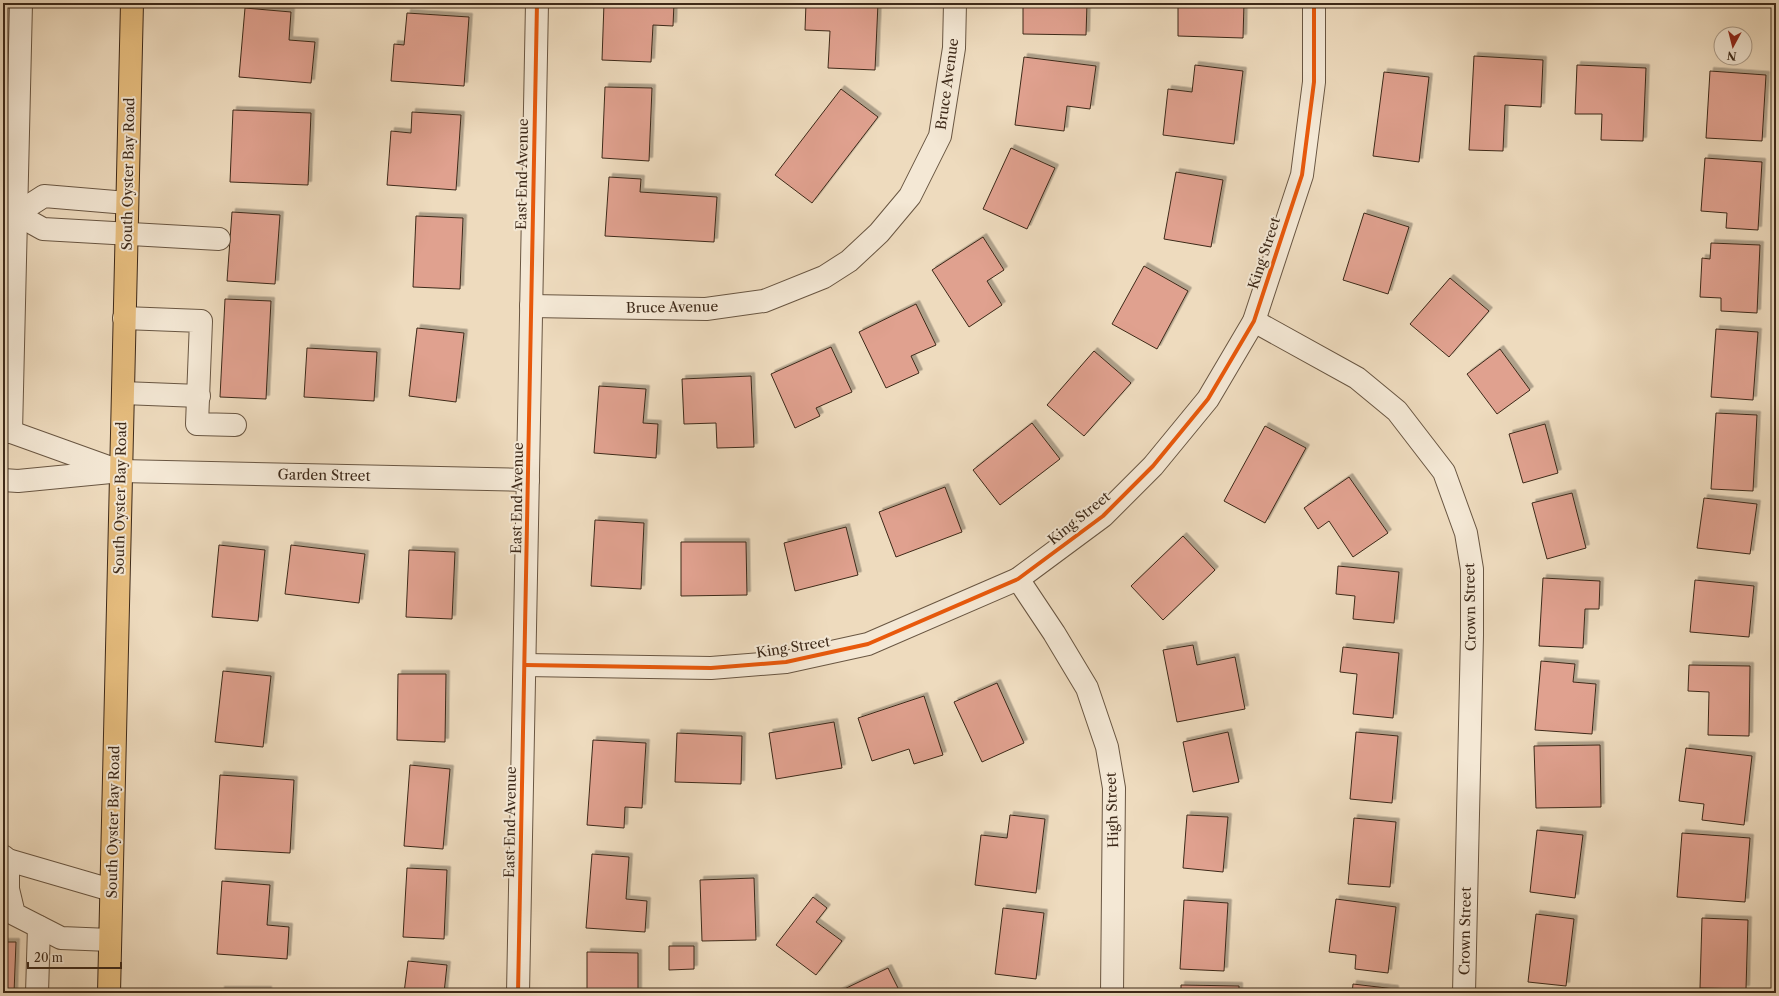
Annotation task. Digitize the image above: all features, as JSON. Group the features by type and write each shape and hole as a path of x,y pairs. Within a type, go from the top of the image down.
{"main road":[{"name":"South Oyster Bay Road","path":"109,993 132,3"}],"street":[{"path":"21,3 16,214 7,432 121,471"},
{"name":"East End Avenue","path":"518,993 537,3"},
{"name":"Bruce Avenue","path":"531,306 706,309 764,301 824,277 848,261 879,233 910,196 940,136 954,48 955,3"},
{"name":"King Street","path":"525,665 711,668 786,662 868,644 1018,579 1103,516 1153,466 1208,400 1254,321 1302,176 1314,82 1314,3"},
{"path":"16,214 44,196 127,203"},
{"path":"16,214 43,229 218,239"},
{"path":"124,318 201,321 197,424 235,425"},
{"name":"Crown Street","path":"1254,321 1357,378 1397,411 1444,472 1466,533 1472,570 1472,635 1464,993"},
{"path":"122,393 198,396"},
{"path":"3,480 121,471"},
{"name":"Garden Street","path":"121,471 528,480"},
{"name":"High Street","path":"1018,579 1054,633 1087,688 1108,747 1114,788 1112,993"},
{"path":"110,940 61,938 14,914 8,889 5,860 111,890"},
{"path":"37,993 39,927"}],"building":[{"path":"604,3 674,3 673,26 653,25 651,62 602,60"},
{"path":"806,3 878,3 875,70 828,68 830,31 805,30"},
{"path":"1023,3 1087,3 1086,35 1023,34"},
{"path":"1244,3 1243,38 1178,36 1178,4"},
{"path":"245,8 291,12 289,40 315,42 311,83 239,77"},
{"path":"407,13 469,17 464,86 391,81 394,44 404,45"},
{"path":"1474,56 1543,60 1541,107 1505,105 1503,151 1469,150"},
{"path":"1024,57 1096,66 1090,109 1067,106 1064,131 1015,125"},
{"path":"1195,65 1243,71 1234,144 1163,135 1168,89 1192,92"},
{"path":"1577,65 1646,68 1643,141 1601,140 1602,114 1575,114"},
{"path":"1710,71 1766,75 1762,141 1706,138"},
{"path":"1384,72 1429,77 1419,162 1373,156"},
{"path":"605,87 652,88 649,161 602,158"},
{"path":"841,89 878,117 812,203 775,175"},
{"path":"233,110 311,113 308,185 230,182"},
{"path":"412,112 461,115 456,190 387,185 391,131 411,133"},
{"path":"1011,148 1055,168 1027,229 983,209"},
{"path":"1705,158 1762,162 1758,230 1726,228 1727,213 1701,211"},
{"path":"1176,172 1223,180 1211,247 1164,239"},
{"path":"609,177 641,179 640,192 717,197 714,242 605,236"},
{"path":"232,212 280,215 275,284 227,281"},
{"path":"1364,213 1409,227 1388,294 1343,280"},
{"path":"416,216 463,218 460,289 413,287"},
{"path":"983,237 1004,270 987,281 1002,305 969,327 932,270"},
{"path":"1711,243 1760,245 1757,313 1721,311 1721,298 1700,297 1702,258 1710,259"},
{"path":"1144,266 1188,291 1157,349 1112,324"},
{"path":"1450,278 1489,311 1449,357 1410,324"},
{"path":"225,299 271,301 266,399 220,397"},
{"path":"916,304 936,345 911,356 919,373 886,388 859,332"},
{"path":"417,328 464,333 456,402 409,396"},
{"path":"1716,329 1758,332 1753,400 1711,397"},
{"path":"831,347 852,392 816,408 820,416 795,428 771,374"},
{"path":"307,348 377,352 374,401 304,397"},
{"path":"1500,349 1530,390 1497,414 1467,374"},
{"path":"1094,351 1131,383 1084,436 1047,405"},
{"path":"751,376 754,447 717,448 716,423 684,424 682,379"},
{"path":"599,386 646,389 643,423 658,424 656,458 594,453"},
{"path":"1716,413 1757,415 1753,491 1711,489"},
{"path":"1032,423 1060,459 1000,505 973,470"},
{"path":"1545,424 1558,473 1523,483 1509,434"},
{"path":"1265,426 1306,448 1265,523 1224,501"},
{"path":"1349,477 1388,533 1353,557 1329,521 1318,529 1304,508"},
{"path":"945,487 962,532 896,557 879,512"},
{"path":"1572,493 1586,548 1547,559 1532,503"},
{"path":"1704,498 1757,504 1750,554 1697,548"},
{"path":"595,520 644,523 641,589 591,586"},
{"path":"846,527 858,575 795,591 784,543"},
{"path":"1183,536 1215,570 1163,620 1131,586"},
{"path":"681,542 746,542 747,595 681,596"},
{"path":"219,545 265,550 258,621 212,617"},
{"path":"291,545 365,554 359,603 285,594"},
{"path":"409,550 455,552 452,619 406,617"},
{"path":"1338,566 1399,572 1394,623 1353,619 1355,596 1336,594"},
{"path":"1543,578 1600,581 1599,609 1585,609 1583,648 1539,646"},
{"path":"1695,580 1754,586 1749,637 1690,632"},
{"path":"1193,645 1197,665 1235,657 1245,709 1177,722 1163,650"},
{"path":"1343,647 1399,653 1393,718 1353,714 1357,674 1340,672"},
{"path":"1541,661 1575,664 1573,682 1596,684 1592,734 1535,730"},
{"path":"1689,665 1750,666 1749,736 1708,735 1709,692 1688,691"},
{"path":"223,671 271,676 263,747 215,742"},
{"path":"398,674 446,674 445,742 397,740"},
{"path":"997,683 1024,743 982,762 954,702"},
{"path":"924,696 943,755 914,764 909,749 872,761 858,718"},
{"path":"834,722 842,768 776,779 769,733"},
{"path":"1228,732 1239,782 1193,792 1183,742"},
{"path":"1356,732 1398,736 1392,803 1350,799"},
{"path":"677,733 742,736 741,784 675,782"},
{"path":"593,740 646,743 642,808 625,807 624,828 587,825"},
{"path":"1600,745 1601,807 1536,808 1534,746"},
{"path":"1686,748 1752,756 1744,825 1702,820 1704,804 1679,801"},
{"path":"410,765 450,769 443,849 404,846"},
{"path":"220,775 294,780 290,853 215,849"},
{"path":"1010,815 1045,819 1036,893 975,885 981,835 1007,838"},
{"path":"1187,815 1228,817 1223,872 1183,868"},
{"path":"1354,818 1396,822 1390,887 1348,884"},
{"path":"1537,830 1583,835 1575,898 1530,892"},
{"path":"1682,833 1750,838 1745,902 1677,897"},
{"path":"592,854 629,857 626,899 647,901 645,932 586,928"},
{"path":"407,868 447,870 444,939 403,937"},
{"path":"754,878 756,940 702,941 700,880"},
{"path":"222,881 270,885 267,925 289,927 287,959 217,954"},
{"path":"813,897 827,908 816,922 842,941 816,975 776,945"},
{"path":"1336,899 1396,907 1388,973 1355,969 1356,955 1329,952"},
{"path":"1184,900 1228,903 1224,971 1180,969"},
{"path":"1003,908 1044,913 1036,979 995,974"},
{"path":"1536,914 1574,919 1566,986 1528,982"},
{"path":"1702,918 1748,920 1746,989 1700,988"},
{"path":"3,942 16,942 14,993 3,993"},
{"path":"669,946 694,946 694,969 669,970"},
{"path":"587,952 638,953 638,993 587,993"},
{"path":"408,961 447,965 444,993 404,993"},
{"path":"888,968 899,990 893,993 836,993"},
{"path":"1353,984 1395,989 1395,993 1352,993"},
{"path":"1181,985 1239,986 1239,993 1181,993"},
{"path":"221,990 268,990 268,993 221,993"}],"cycle path":[{"path":"518,993 537,3"},
{"path":"525,665 711,668 786,662 868,644 1018,579 1103,516 1153,466 1208,399 1254,321 1302,175 1314,82 1314,3"}]}
